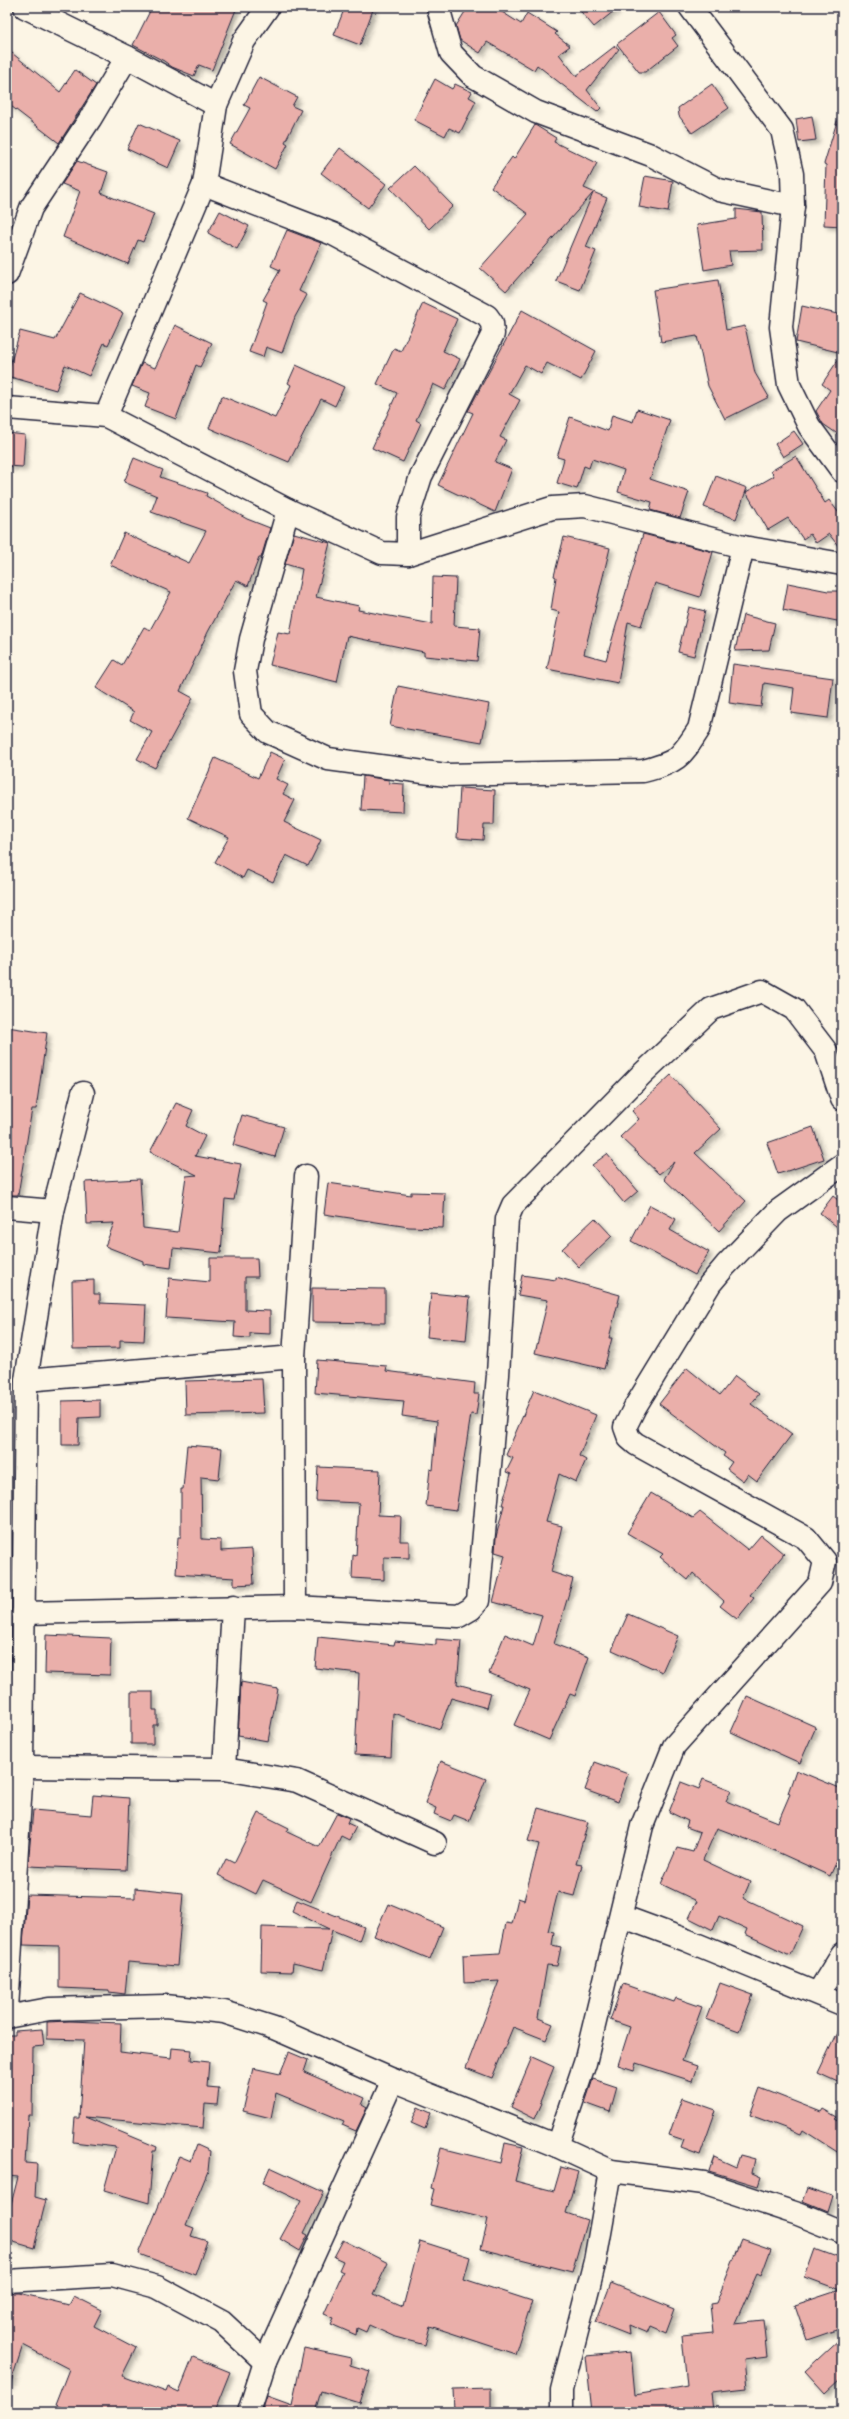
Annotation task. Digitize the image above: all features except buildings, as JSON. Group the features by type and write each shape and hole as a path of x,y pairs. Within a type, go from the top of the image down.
{"street":[{"path":"25,7 127,57 216,105"},
{"path":"106,416 204,184 216,105 244,41 268,7"},
{"path":"438,7 451,53 474,76 536,112 651,155 719,190 792,206"},
{"path":"690,7 782,130 792,174 792,206 781,327 789,385 809,426 842,471"},
{"path":"7,274 31,208 90,119 127,57"},
{"path":"204,184 333,234 486,316 492,323 493,334 421,476 408,517 408,554"},
{"path":"7,408 106,416 288,510 382,553 408,554 552,508 585,506 743,547 842,564"},
{"path":"288,510 251,639 244,671 251,714 268,732 328,759 446,775 643,771 668,764 683,754 699,729 743,547"},
{"path":"24,1613 233,1607 295,1607 459,1616 471,1609 478,1601 498,1375 507,1219 512,1205 641,1075 711,1009 762,991 794,1009 826,1051 842,1099"},
{"path":"7,2009 22,1767 26,1380 53,1211 83,1093"},
{"path":"557,2146 585,2063 642,1826 674,1746 820,1583 825,1561 806,1538 636,1444 629,1438 625,1427 635,1406 710,1284 778,1210 842,1165"},
{"path":"295,1607 294,1357 306,1176"},
{"path":"7,1207 53,1211"},
{"path":"26,1380 294,1357"},
{"path":"224,1769 233,1607"},
{"path":"22,1767 224,1769 298,1781 435,1843"},
{"path":"621,1916 818,1993 842,2004"},
{"path":"818,1993 842,1954"},
{"path":"7,2017 49,2010 165,2006 224,2012 274,2028 393,2080 557,2146 610,2171 704,2183 798,2214 842,2232"},
{"path":"249,2412 266,2362 393,2080"},
{"path":"562,2412 562,2390 595,2261 610,2171"},
{"path":"7,2281 112,2275 157,2287 222,2322 266,2362"}]}
